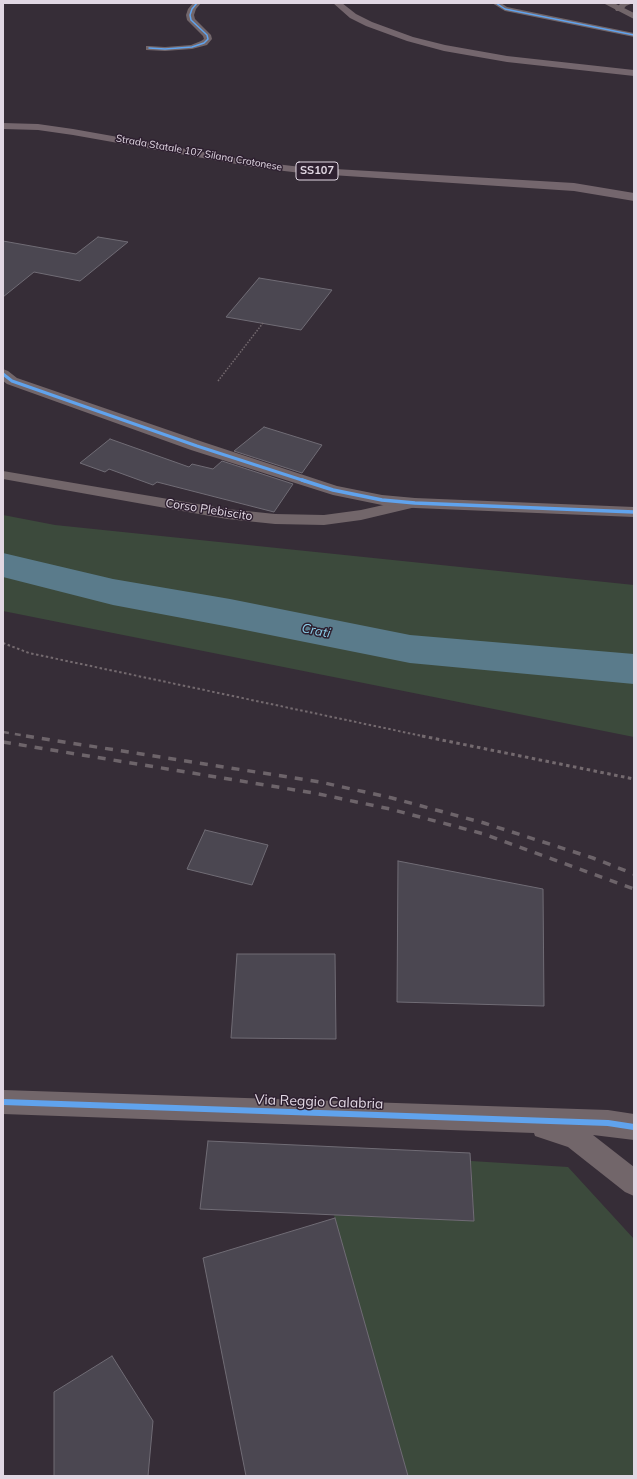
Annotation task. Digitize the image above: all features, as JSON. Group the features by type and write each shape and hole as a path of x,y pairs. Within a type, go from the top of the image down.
{"main road":[{"path":"336,3 353,16 410,40 480,55 634,73"},
{"path":"354,5 355,10 369,24"},
{"name":"Strada Statale 107 Silana Crotonese","path":"3,126 38,127 73,132 301,170 574,187 634,197"}],"street":[{"path":"149,48 165,49 192,47 204,43 208,39 207,35 191,20 190,15 192,8 197,3"},
{"path":"496,3 504,9 634,35"},
{"path":"607,3 622,5 634,16"},
{"path":"580,25 634,27"},
{"path":"8,378 197,446 333,490 382,500 415,503 634,512"},
{"name":"Corso Plebiscito","path":"3,475 227,514 275,519 324,520 362,516 415,503"},
{"name":"Via Reggio Calabria","path":"3,1102 608,1123 634,1127"},
{"name":"Via Reggio Calabria","path":"520,1120 575,1137 634,1183"}],"path":[{"path":"218,380 263,324"},
{"path":"3,643 29,654 634,779"}],"green space":[{"path":"3,515 55,525 634,585 634,737 3,611"},
{"path":"471,1161 568,1167 634,1239 634,1476 408,1476 334,1215 474,1221"}],"building":[{"path":"98,237 128,242 80,281 34,272 3,297 3,241 76,254"},
{"path":"259,278 332,290 301,330 226,317"},
{"path":"264,427 322,445 302,473 234,451"},
{"path":"110,439 189,467 192,464 213,469 222,461 293,484 274,512 157,482 153,485 109,469 105,472 80,463"},
{"path":"205,830 268,845 252,885 187,869"},
{"path":"398,861 543,889 544,1006 397,1002"},
{"path":"237,954 335,954 336,1039 231,1038"},
{"path":"208,1141 470,1153 474,1221 200,1209"},
{"path":"335,1218 408,1476 246,1476 203,1258"},
{"path":"112,1356 153,1421 148,1476 54,1476 54,1392"}],"waterway":[{"name":"Crati","path":"3,565 113,592 230,613 410,649 634,669"}],"railway":[{"path":"3,732 28,736"},
{"path":"28,736 320,782 392,798 484,823 593,858 634,874"},
{"path":"3,742 314,793 390,809 484,834 634,889"}],"cycle path":[{"path":"149,48 165,49 192,47 204,43 208,39 207,35 191,20 190,15 192,9 197,3"},
{"path":"496,3 505,9 634,35"},
{"path":"3,374 12,381 197,446 333,490 382,500 415,503 634,512"},
{"path":"3,1102 608,1123 634,1127"}]}
